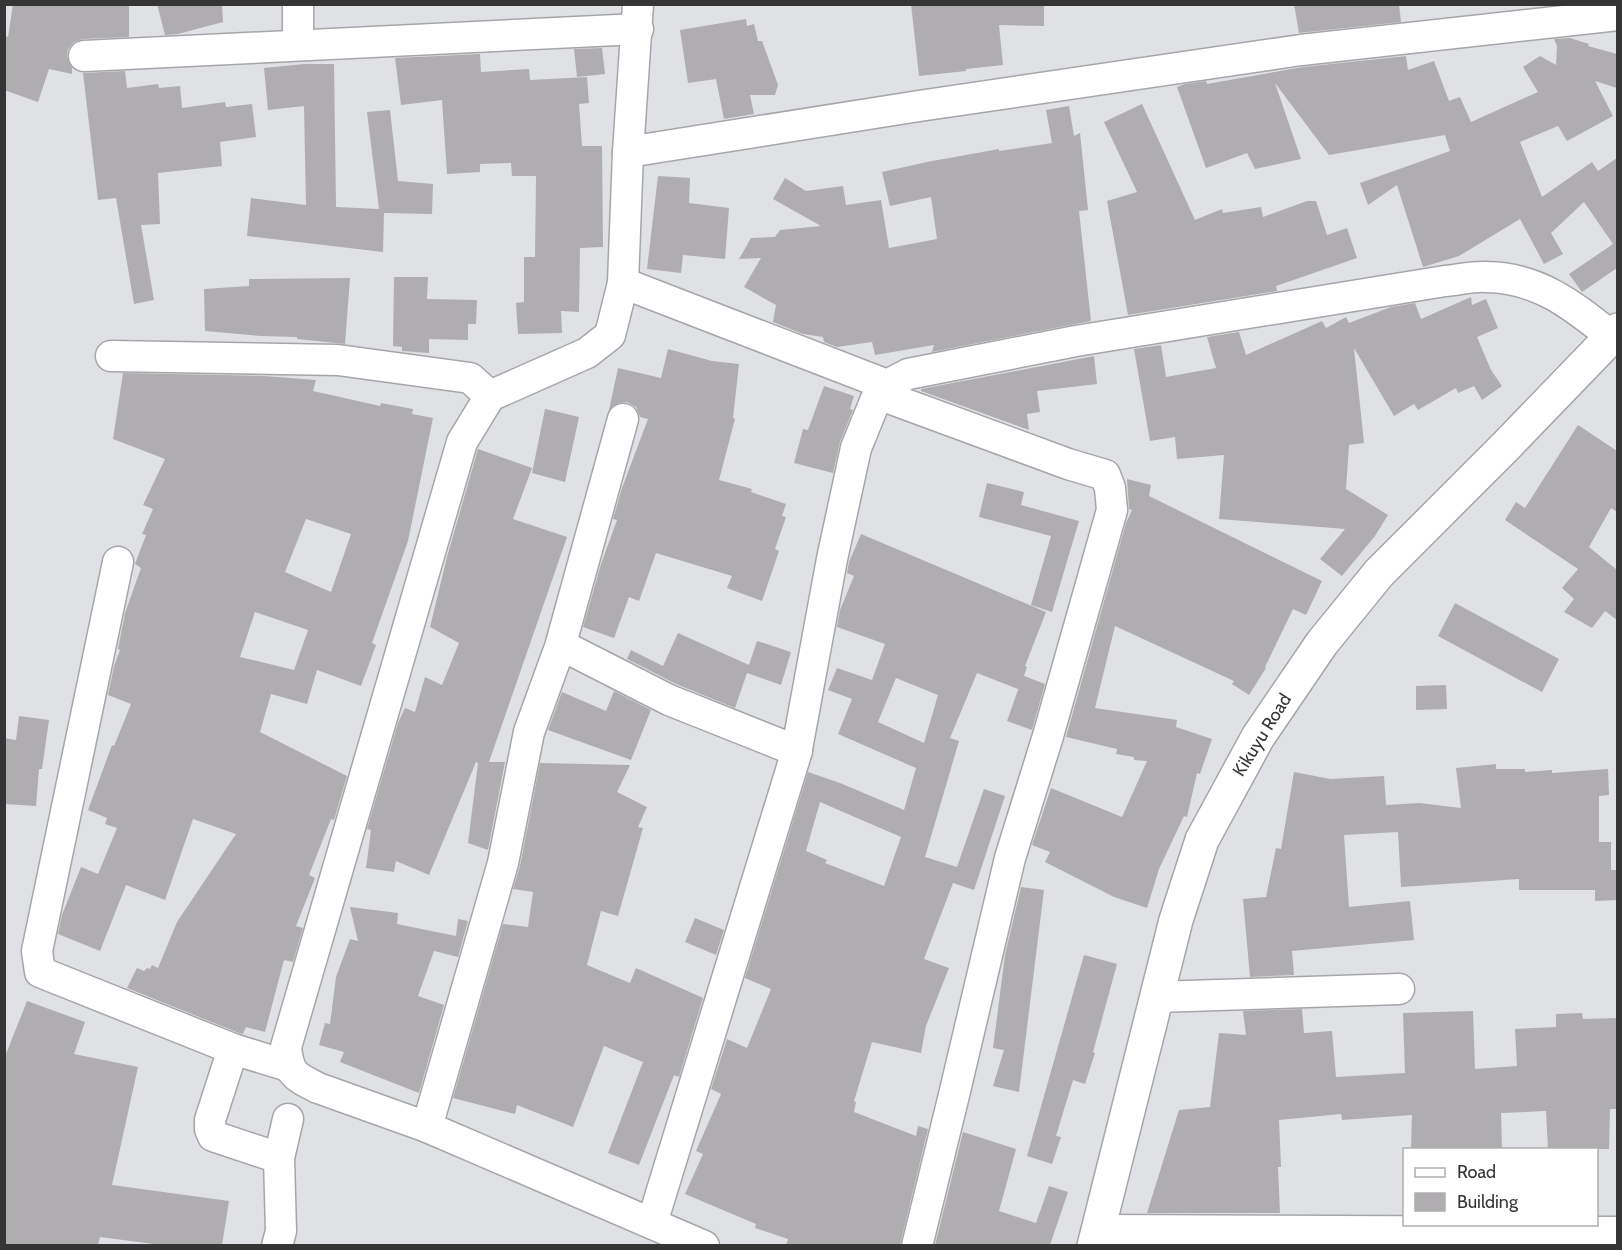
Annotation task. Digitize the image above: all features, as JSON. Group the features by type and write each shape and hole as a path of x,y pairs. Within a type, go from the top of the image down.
{"main road":[{"name":"Kikuyu Road","path":"1096,1238 1176,920 1202,840 1258,737 1323,643 1379,573 1506,446 1614,333"}],"street":[{"path":"298,4 298,44"},
{"path":"628,152 919,106 1243,59 1483,17 1617,15"},
{"path":"84,56 298,44 638,17 628,152 623,283 610,334 587,353 490,396 462,442 286,1047 288,1066"},
{"path":"652,1223 796,751 832,559 856,448 883,389 908,374 1076,341 1433,283 1486,277 1519,281 1546,289 1614,333"},
{"path":"623,283 1068,464 1105,475 1110,488 1112,510 1048,736 1010,858 917,1245"},
{"path":"111,356 338,360 470,378 490,396"},
{"path":"428,1127 503,863 530,732 561,645 623,419"},
{"path":"118,562 38,951 40,972 233,1049 288,1066 301,1080 318,1088 428,1127 704,1245"},
{"path":"561,645 669,700 796,751"},
{"path":"1157,997 1399,990"},
{"path":"233,1049 210,1120 210,1129 213,1136 279,1158"},
{"path":"277,1245 280,1231 279,1158 288,1119"},
{"path":"1096,1238 1617,1232"}],"building":[{"path":"13,4 129,4 129,37 83,39 74,42 68,49 67,56 72,74 49,69 38,102 4,90 4,35 8,37"},
{"path":"157,4 222,4 223,22 178,34 165,35"},
{"path":"911,4 1044,4 1044,26 999,25 1003,65 919,76"},
{"path":"1294,4 1399,4 1401,22 1299,33"},
{"path":"746,19 747,26 754,24 758,41 762,41 778,85 775,95 750,95 754,114 724,119 716,79 688,83 680,30"},
{"path":"1570,38 1617,54 1617,88 1595,81 1613,116 1567,141 1558,126 1520,142 1542,197 1592,162 1598,171 1617,158 1617,268 1582,292 1569,274 1613,244 1584,202 1551,233 1563,254 1544,264 1520,219 1459,256 1423,267 1397,185 1368,205 1360,183 1450,151 1445,135 1329,155 1275,83 1301,159 1255,169 1247,153 1206,168 1177,87 1303,67 1406,56 1408,70 1434,61 1449,101 1460,97 1471,122 1538,92 1523,67 1540,56 1556,65 1557,46 1554,39"},
{"path":"602,48 605,74 577,77 574,49"},
{"path":"480,54 481,72 529,69 530,80 587,77 589,103 579,104 582,146 602,146 603,247 580,248 579,312 561,311 562,333 518,334 516,303 524,302 524,257 535,257 536,176 512,176 511,163 480,164 480,172 447,174 442,100 401,105 395,58"},
{"path":"334,64 336,207 379,209 367,112 390,110 398,181 433,184 432,214 384,213 383,252 247,236 251,198 306,205 304,106 268,110 264,68"},
{"path":"125,71 127,88 158,84 159,88 180,86 182,108 225,102 226,107 252,104 256,137 220,142 222,166 158,173 160,224 141,225 154,300 134,304 116,198 98,200 83,73"},
{"path":"1142,104 1195,220 1222,209 1223,213 1261,207 1263,217 1307,201 1316,201 1327,235 1347,228 1357,258 1276,286 1277,291 1128,315 1107,201 1137,192 1104,122"},
{"path":"1069,106 1074,136 1080,133 1088,210 1079,211 1091,321 932,352 934,345 875,355 872,342 837,347 824,342 823,337 803,334 773,322 776,305 744,287 761,258 739,259 751,238 775,237 780,230 821,226 773,199 785,178 806,191 843,186 846,205 881,200 889,248 937,239 931,197 890,206 882,172 999,149 999,151 1052,143 1046,110"},
{"path":"658,176 690,178 689,203 729,208 725,259 683,255 681,273 647,269"},
{"path":"394,277 428,277 427,299 477,300 476,324 468,324 468,340 429,339 429,353 402,351 402,347 393,346"},
{"path":"350,278 345,344 297,339 297,337 205,331 204,289 249,286 249,279"},
{"path":"1471,297 1472,305 1486,299 1498,328 1477,337 1491,370 1502,386 1482,400 1474,386 1458,393 1456,388 1418,410 1414,404 1394,416 1354,348 1364,443 1349,445 1346,489 1388,515 1375,536 1342,576 1320,559 1345,529 1219,519 1224,455 1177,459 1175,437 1150,441 1134,349 1161,345 1166,377 1216,368 1207,337 1239,332 1246,355 1322,321 1326,328 1346,317 1349,323 1391,307 1415,303 1421,319"},
{"path":"668,349 712,361 739,364 733,418 735,419 719,480 752,489 751,492 786,504 782,516 786,517 775,549 779,551 762,601 727,588 732,576 656,553 639,601 629,597 614,638 583,627 601,564 617,520 613,519 622,488 648,419 640,417 636,407 627,402 618,403 609,410 618,368 661,378"},
{"path":"1094,356 1097,384 1037,391 1040,412 1027,414 1029,430 921,391 921,389"},
{"path":"123,373 264,376 316,380 313,391 380,406 381,403 413,409 412,414 433,418 408,541 372,643 376,645 361,686 317,670 307,704 271,694 260,732 347,776 334,820 331,819 309,875 315,878 296,926 303,928 293,962 284,960 265,1032 246,1027 243,1034 239,1033 127,988 137,968 144,971 147,968 150,969 152,965 158,968 177,922 236,834 193,819 165,900 126,885 100,951 58,934 62,915 81,867 98,874 117,828 105,824 107,818 88,810 112,745 114,746 131,704 108,695 120,650 118,649 125,613 141,568 135,564 146,535 142,534 153,509 143,505 165,459 113,439","holes":["306,519 351,534 331,592 285,572","255,612 308,630 294,670 240,657"]},
{"path":"824,386 854,396 850,409 853,410 840,442 833,473 794,463 803,429 808,430"},
{"path":"545,409 579,417 565,482 532,473"},
{"path":"1578,425 1617,451 1617,512 1611,508 1589,547 1617,570 1617,620 1605,611 1592,628 1564,612 1574,599 1562,588 1578,569 1505,520 1516,502 1525,508"},
{"path":"478,449 532,468 513,519 567,537 489,762 505,762 488,850 468,843 478,763 476,762 429,875 396,861 394,872 366,868 371,830 367,829 398,723 405,708 415,712 425,677 442,685 459,643 430,627 447,557"},
{"path":"1127,479 1151,485 1149,496 1322,581 1306,615 1293,609 1266,668 1249,695 1232,684 1234,681 1115,626 1095,708 1177,720 1176,727 1212,739 1200,774 1197,773 1187,817 1184,816 1159,869 1147,908 1114,897 1045,862 1050,852 1032,845 1051,788 1122,817 1147,761 1134,760 1134,757 1116,754 1117,749 1066,737 1126,523 1132,510 1129,509"},
{"path":"987,483 1024,492 1021,505 1079,521 1052,612 1031,605 1051,536 979,517"},
{"path":"861,534 1046,612 1025,666 1027,667 1024,676 1045,684 1032,730 1007,721 1019,687 1018,689 977,673 950,738 959,741 925,857 957,867 984,789 1005,796 974,890 953,883 924,959 949,968 926,1026 921,1053 872,1042 854,1101 856,1102 854,1112 916,1136 918,1126 928,1129 900,1245 786,1245 788,1239 755,1228 756,1224 685,1194 703,1154 696,1151 721,1094 711,1089 727,1039 747,1048 771,989 745,978 808,772 904,810 916,768 838,734 852,699 828,690 837,668 872,680 885,644 837,627 840,610 854,576 847,573 849,562","holes":["896,678 938,695 924,743 878,722","820,802 901,837 884,886 825,863 827,860 806,851"]},
{"path":"1455,603 1559,659 1542,692 1438,636"},
{"path":"678,633 749,665 757,641 791,652 781,685 747,673 735,708 676,684 627,659 631,650 663,666"},
{"path":"1446,685 1447,709 1416,710 1416,686"},
{"path":"614,691 651,710 631,760 548,730 562,692 606,711"},
{"path":"19,716 49,720 42,769 39,769 36,806 4,804 4,738 16,740"},
{"path":"540,763 630,765 617,792 647,807 638,827 643,828 618,916 601,911 587,965 630,983 636,968 703,998 679,1077 674,1075 639,1165 608,1153 643,1062 604,1046 573,1127 517,1105 515,1114 453,1098 503,924 528,927 533,892 513,889 520,866"},
{"path":"1496,764 1496,769 1525,769 1525,772 1552,770 1552,773 1608,769 1609,795 1599,796 1599,842 1611,842 1611,870 1617,870 1617,900 1595,901 1595,890 1519,890 1519,879 1401,887 1398,832 1344,835 1349,907 1410,901 1414,940 1292,951 1294,975 1250,977 1243,899 1266,897 1276,848 1281,849 1294,772 1330,779 1384,776 1386,805 1419,803 1461,808 1456,768"},
{"path":"1021,887 1044,890 1019,1092 993,1086 1004,1050 993,1048 1005,955"},
{"path":"350,907 398,913 397,924 456,936 458,919 468,921 458,957 434,951 418,996 444,1005 419,1093 340,1062 344,1052 319,1045 325,1023 330,1024 336,977 350,939 358,941"},
{"path":"695,918 724,930 716,955 685,942"},
{"path":"1084,955 1117,964 1085,1084 1073,1080 1056,1136 1061,1137 1052,1164 1027,1156"},
{"path":"27,1001 85,1022 74,1054 138,1067 112,1185 229,1201 222,1245 161,1245 100,1237 98,1245 4,1245 4,1059"},
{"path":"1302,1009 1304,1033 1332,1031 1336,1077 1405,1073 1403,1013 1473,1011 1475,1069 1517,1066 1515,1029 1556,1027 1556,1014 1582,1013 1583,1019 1617,1018 1617,1109 1610,1109 1609,1149 1548,1148 1546,1111 1501,1113 1502,1148 1411,1148 1412,1115 1342,1120 1341,1114 1279,1120 1280,1213 1147,1213 1179,1110 1210,1107 1219,1033 1246,1035 1243,1011"},
{"path":"963,1132 1016,1149 999,1211 1036,1223 1049,1186 1068,1192 1050,1245 935,1245"}]}
